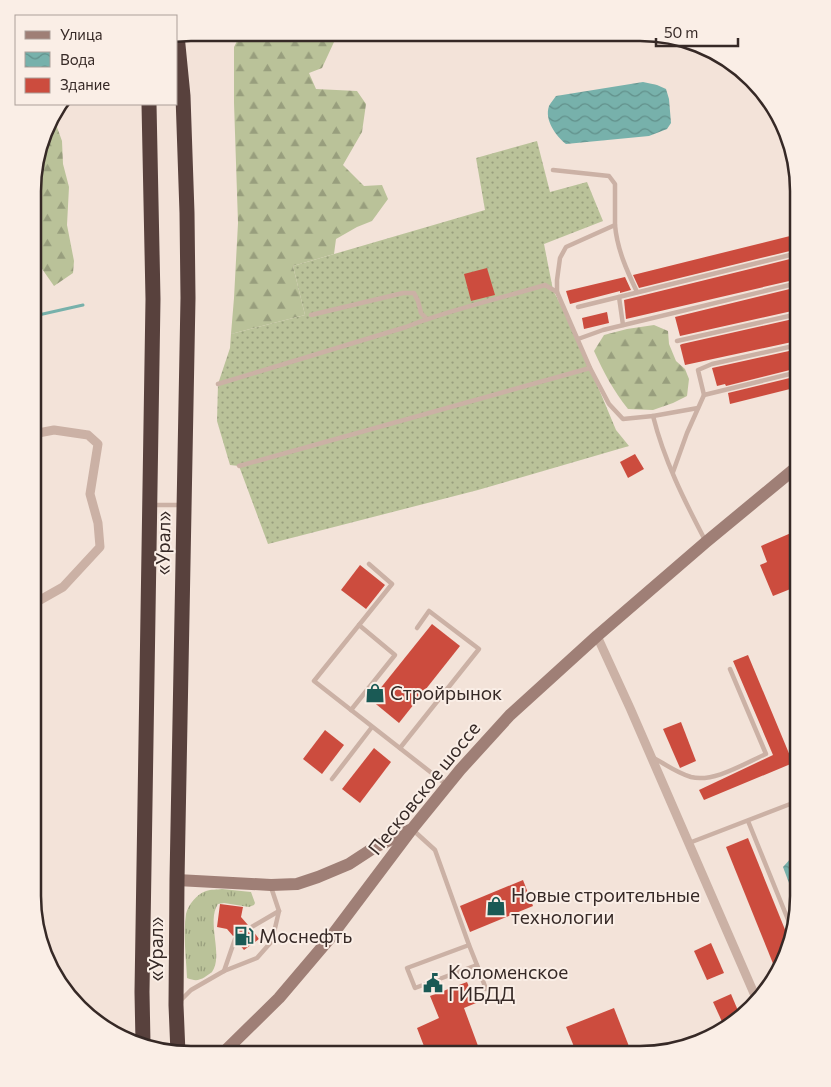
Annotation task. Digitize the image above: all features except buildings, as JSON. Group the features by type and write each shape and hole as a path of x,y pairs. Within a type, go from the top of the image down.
{"highway":[{"name":"«Урал»","path":"178,45 183,96 188,298 176,880 178,1045"},
{"name":"«Урал»","path":"143,1037 142,992 153,299 149,105"}],"street":[{"path":"41,432 54,430 88,435 98,444 90,494 98,523 100,547 62,587 41,599"},
{"name":"Песковское шоссе","path":"231,1046 279,998 330,938 412,829 469,760 510,715 597,636 790,473"},
{"path":"597,636 754,994"},
{"path":"176,880 271,885 297,884 349,864 375,847 412,829"},
{"path":"375,847 387,853 389,859"}],"lane":[{"path":"553,170 609,176 615,184 616,234 622,257 637,292"},
{"path":"615,226 566,247 560,258 557,292 590,368 608,404 623,419 698,408"},
{"path":"578,307 790,255"},
{"path":"218,384 406,328 427,319 545,285 557,292"},
{"path":"578,339 604,330 790,285"},
{"path":"311,315 403,293 414,293 421,313 427,319"},
{"path":"619,297 623,326"},
{"path":"677,341 790,316"},
{"path":"673,472 704,394 698,370 712,364 790,347"},
{"path":"239,466 590,368"},
{"path":"704,394 790,374"},
{"path":"653,416 659,440 684,500 706,542"},
{"path":"150,505 184,505"},
{"path":"369,564 392,584 314,681 448,786"},
{"path":"400,748 479,649 429,611 417,628"},
{"path":"351,710 395,655 359,625"},
{"path":"651,756 677,772 693,777 710,778 766,754 730,669"},
{"path":"332,779 372,727"},
{"path":"689,843 789,804"},
{"path":"748,820 788,919"},
{"path":"412,829 435,850 486,989"},
{"path":"176,1005 191,990 224,971 256,958 272,941 280,911 271,885"},
{"path":"250,928 280,911"},
{"path":"224,971 235,939"},
{"path":"469,945 407,968 415,988 477,965"}],"green space":[{"path":"237,41 334,41 322,68 309,73 316,89 357,91 366,104 362,132 343,165 364,186 382,185 388,199 372,221 336,239 334,254 293,266 305,315 231,334 238,223 234,47"},
{"path":"57,126 62,141 63,164 69,187 67,225 74,261 73,273 54,286 41,267 41,191 46,152"},
{"path":"537,141 550,192 587,182 603,221 544,244 553,290 578,339 616,430 629,446 478,490 268,544 239,466 230,465 217,421 218,384 230,348 231,334 305,315 293,266 485,210 476,158"},
{"path":"654,325 668,331 669,344 676,361 685,369 689,379 687,396 653,410 628,409 609,381 594,351 604,335"},
{"path":"222,889 251,892 255,903 249,907 224,903 218,904 214,920 215,965 212,972 203,978 192,980 187,978 186,914 193,900 203,892"}],"water":[{"path":"643,82 666,89 669,99 671,123 667,129 649,136 566,144 558,137 552,127 548,111 556,96"},
{"path":"789,860 789,883 783,867"}],"waterway":[{"path":"41,314 83,305"}],"place":[{"name":"Стройрынок","path":"375,693"},
{"name":"Новые строительные технологии","path":"496,906"},
{"name":"Моснефть","path":"244,936"},
{"name":"Коломенское ГИБДД","path":"433,983"}]}
